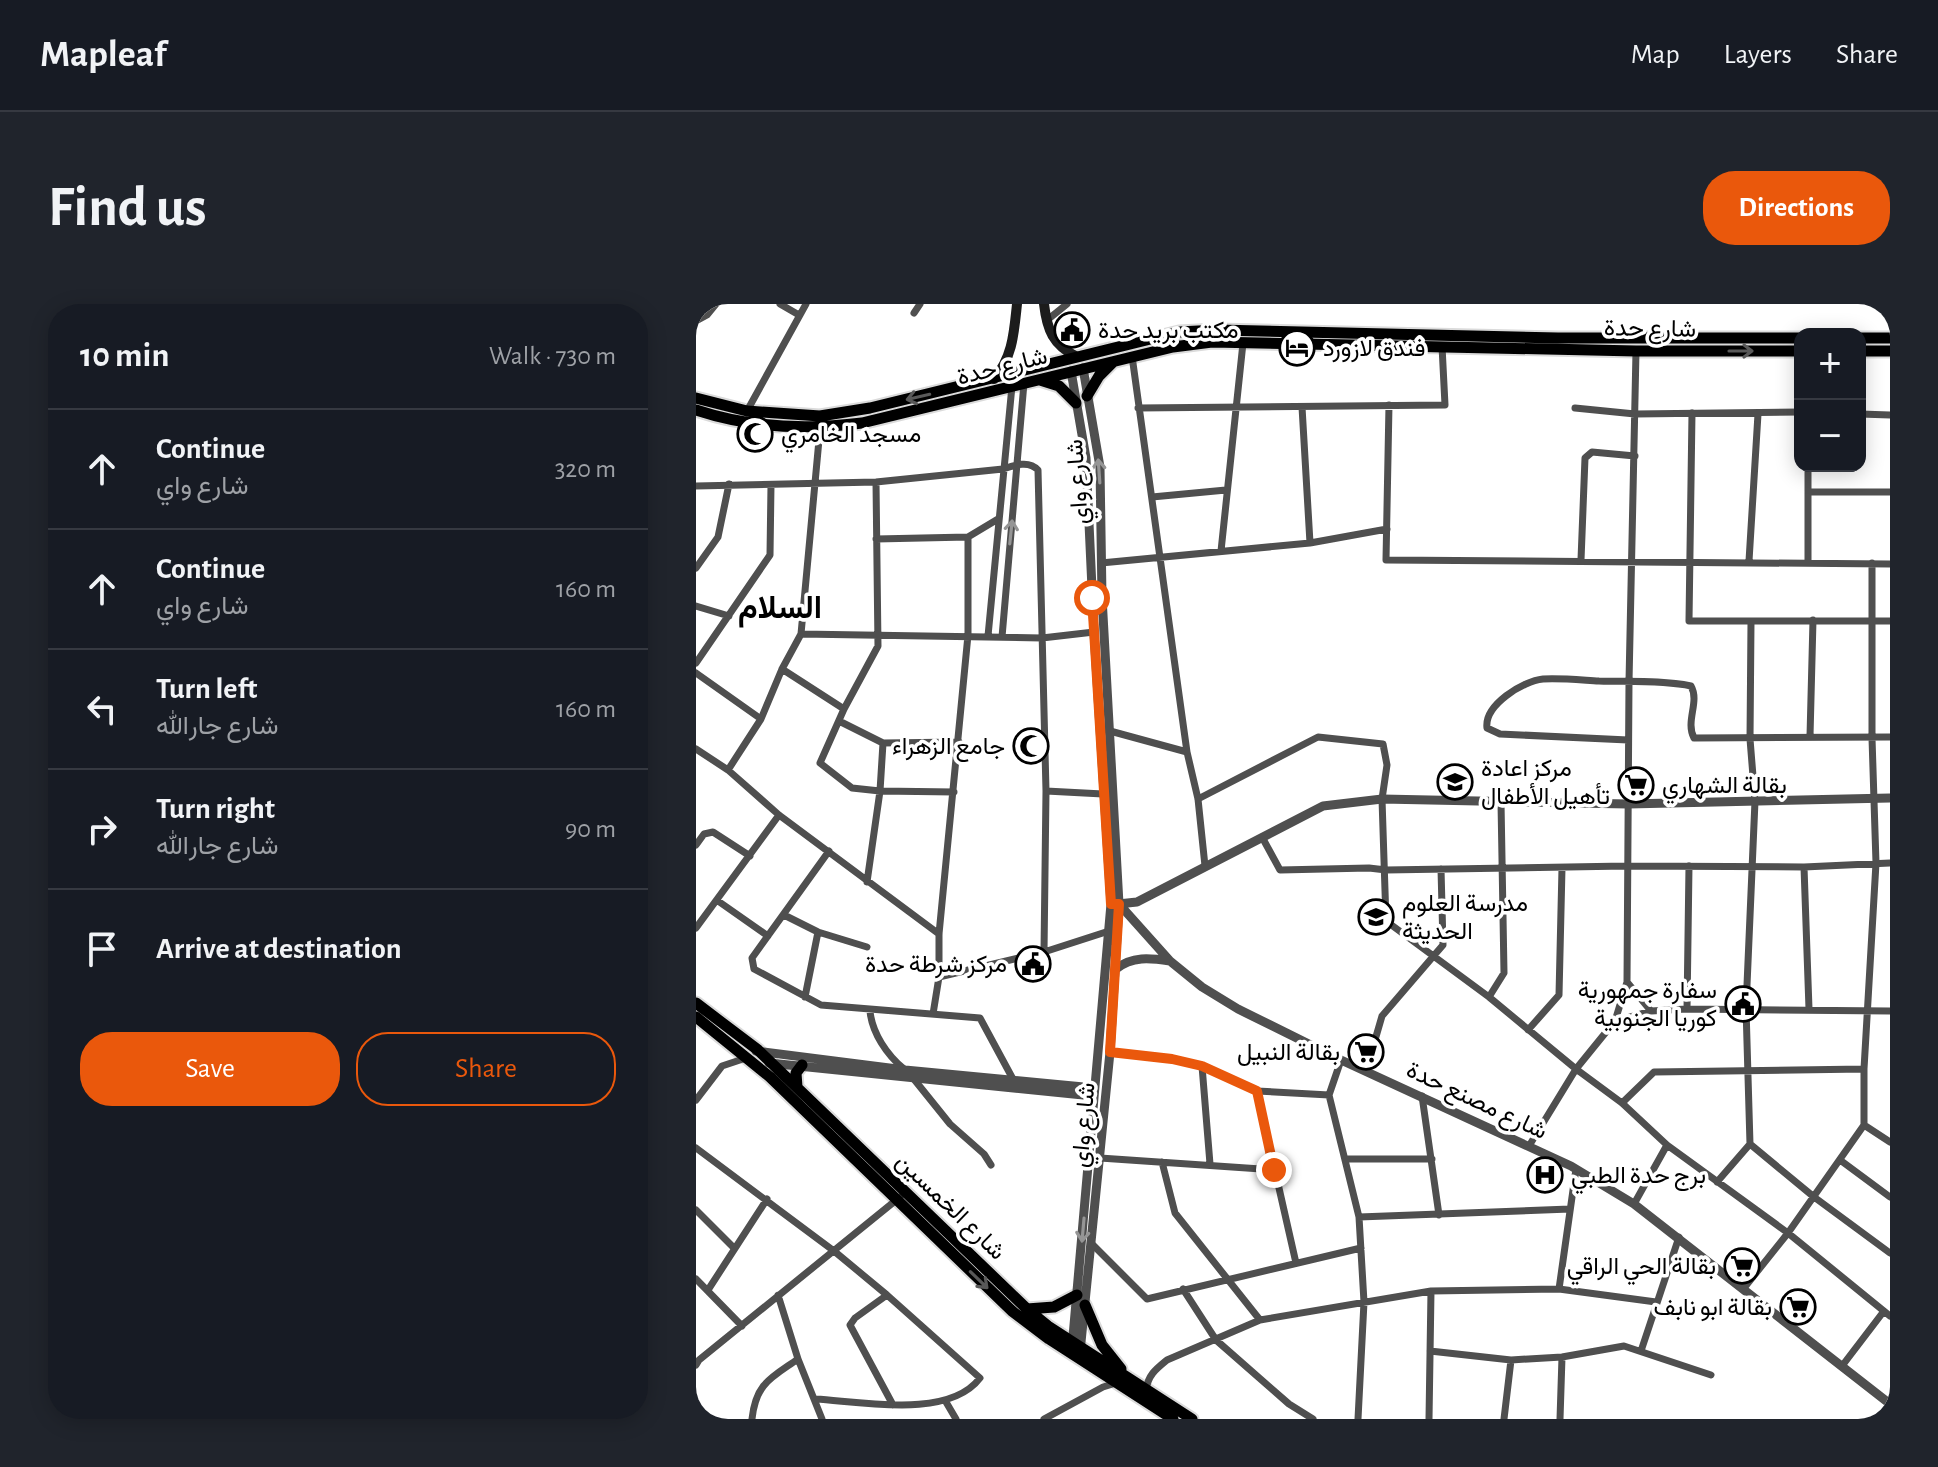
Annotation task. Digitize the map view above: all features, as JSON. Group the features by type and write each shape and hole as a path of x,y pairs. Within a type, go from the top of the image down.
{"main road":[{"path":"994,379 1008,358 1017,304"},
{"path":"1044,304 1046,321 1055,343 1077,366"},
{"name":"شارع حدة","path":"696,398 747,411 820,422 862,423 1040,380 1179,332 1217,330 1558,343 1794,338"},
{"path":"1866,338 1890,338"},
{"name":"شارع حدة","path":"696,410 781,427 820,422 994,379 1116,360 1131,351 1186,345 1442,340"},
{"name":"شارع حدة","path":"1558,343 1636,351 1794,351"},
{"path":"1866,351 1890,351"},
{"path":"1040,380 1059,386 1082,400 1099,376 1116,360"},
{"name":"شارع الخمسين","path":"696,1003 758,1050 797,1087 1012,1311 1076,1350 1173,1419"},
{"name":"شارع الخمسين","path":"696,1017 770,1077 1076,1350"},
{"path":"797,1087 796,1073 802,1065"},
{"path":"1027,1309 1054,1307 1081,1300 1122,1381"},
{"name":"شارع الخمسين","path":"1122,1381 1146,1390 1192,1419"}],"street":[{"path":"696,321 707,315 716,304"},
{"path":"780,304 799,315"},
{"path":"747,411 806,304"},
{"path":"914,313 920,304"},
{"path":"1046,321 1067,304"},
{"path":"1138,408 1445,405 1442,340"},
{"path":"1221,551 1243,343"},
{"path":"1131,351 1187,752 1198,799 1205,866"},
{"path":"1529,1146 1576,1069 1615,1021 1627,982 1626,866 1636,351"},
{"name":"شارع واي","path":"1076,1350 1091,1198 1100,1158 1116,969 1110,731 1077,366"},
{"path":"1002,637 1018,464 1018,384"},
{"path":"988,636 1003,469 1018,384"},
{"name":"شارع واي","path":"1081,1300 1092,1244 1094,1092 1109,931 1115,904 1103,794 1094,632 1101,563 1100,467 1082,400"},
{"path":"1389,405 1386,560 1890,564"},
{"path":"1302,407 1310,543"},
{"path":"1575,408 1635,414 1794,412"},
{"path":"1692,413 1689,621 1890,621"},
{"path":"1749,561 1758,414"},
{"path":"1866,414 1890,415"},
{"path":"728,770 761,719 801,634 820,422"},
{"path":"1581,560 1585,458 1592,452 1635,456"},
{"path":"696,486 876,482 1003,469 1018,464 1034,466 1038,470 1046,791 1044,952"},
{"path":"1808,472 1808,562"},
{"path":"876,482 878,646 844,709 820,763 852,788 954,792"},
{"path":"696,568 718,537 729,484"},
{"path":"696,663 770,555 771,485"},
{"path":"1152,497 1226,490"},
{"path":"1808,492 1890,492"},
{"path":"876,539 968,537 998,519"},
{"path":"1101,563 1310,543 1387,529"},
{"path":"933,1014 939,977 939,934 968,635 968,537"},
{"path":"996,557 1009,557"},
{"path":"1744,1288 1788,1233 1864,1125 1864,1069 1876,863 1872,563"},
{"path":"696,606 729,616"},
{"path":"1810,736 1813,620"},
{"path":"1717,1182 1750,1144 1746,1008 1755,801 1750,739 1751,622"},
{"path":"801,634 1042,638 1094,632"},
{"path":"782,669 844,709"},
{"path":"696,673 761,719"},
{"path":"1628,740 1500,734 1487,728 1486,721 1493,709 1513,690 1542,679 1629,682 1691,686 1695,691 1690,727 1694,738 1890,737"},
{"path":"839,721 883,743 959,742"},
{"path":"1110,731 1187,752"},
{"path":"1198,799 1318,737 1383,744 1387,765 1382,799 1386,921 1489,997 1622,1103 1667,1145 1788,1233 1887,1314 1842,1366"},
{"path":"867,882 880,791 883,743"},
{"path":"696,749 728,770 779,815 939,934"},
{"path":"1046,791 1103,794"},
{"path":"1115,904 1137,902 1323,806 1382,799 1628,804 1890,798"},
{"path":"1489,997 1504,973 1501,802"},
{"path":"696,928 779,815"},
{"path":"696,845 704,834 713,832 750,856"},
{"path":"1262,837 1280,870 1804,867 1890,863"},
{"path":"829,851 752,958 754,969 821,1005 980,1018 1015,1081"},
{"path":"1687,1009 1689,866"},
{"path":"1804,867 1809,1009"},
{"path":"1528,1030 1559,995 1562,868"},
{"path":"1366,1071 1382,1016 1443,945 1441,869"},
{"path":"718,901 768,936"},
{"name":"شارع مصنع حدة","path":"1115,904 1170,961 1202,987 1238,1009 1576,1169 1634,1204 1890,1404"},
{"path":"784,915 818,932 867,947"},
{"path":"939,977 1044,952 1109,931"},
{"path":"805,997 818,932"},
{"path":"1116,969 1125,962 1140,959 1170,961"},
{"path":"1627,982 1651,1011"},
{"path":"1615,1021 1651,1011 1687,1009 1890,1011"},
{"path":"870,1011 871,1027 895,1061 991,1165"},
{"path":"696,1100 722,1066 746,1058 758,1050 1094,1092"},
{"path":"1110,1052 1172,1059 1202,1066 1257,1091 1329,1095"},
{"path":"746,1058 914,1079 1094,1092"},
{"path":"1341,1060 1329,1095 1359,1217 1364,1302 1358,1419"},
{"path":"1202,1066 1210,1164"},
{"path":"1622,1103 1654,1072 1864,1069"},
{"path":"696,1081 707,1087"},
{"path":"1257,1091 1296,1263"},
{"path":"1422,1096 1439,1215"},
{"path":"1864,1125 1890,1142"},
{"path":"1750,1144 1814,1197 1890,1253"},
{"path":"1634,1204 1667,1145"},
{"path":"698,1150 834,1251 980,1378 971,1390 946,1402 893,1405 816,1399"},
{"path":"1100,1158 1274,1170"},
{"path":"1345,1159 1432,1159"},
{"path":"1840,1160 1890,1197"},
{"path":"1162,1162 1175,1213 1260,1320"},
{"path":"1559,1289 1576,1169"},
{"path":"697,1360 901,1197"},
{"path":"708,1290 767,1199"},
{"path":"1359,1217 1570,1209"},
{"path":"696,1210 734,1248"},
{"path":"1641,1351 1679,1237"},
{"path":"1092,1244 1147,1299 1361,1248"},
{"path":"696,1279 742,1326"},
{"path":"1183,1289 1216,1340 1289,1404 1313,1419"},
{"path":"1146,1390 1147,1379 1167,1360 1260,1320 1364,1302 1431,1291 1559,1289 1656,1302"},
{"path":"1429,1419 1431,1291"},
{"path":"778,1295 798,1359 822,1419"},
{"path":"887,1295 850,1325 893,1405"},
{"path":"1430,1351 1511,1360 1562,1357 1624,1346 1711,1375"},
{"path":"1560,1419 1562,1357"},
{"path":"752,1419 754,1403 762,1384 798,1359"},
{"path":"1504,1419 1511,1360"},
{"path":"1044,1419 1058,1416 1103,1387 1122,1381"},
{"path":"946,1402 956,1419"}],"place":[{"name":"مكتب بريد حدة","path":"1072,330"},
{"name":"فندق لازورد","path":"1297,348"},
{"name":"مسجد الخامري","path":"755,434"},
{"name":"جامع الزهراء","path":"1031,746"},
{"name":"مركز اعادة تأهيل الأطفال","path":"1455,782"},
{"name":"بقالة الشهاري","path":"1636,785"},
{"name":"مدرسة العلوم الحديثة","path":"1376,917"},
{"name":"مركز شرطة حدة","path":"1033,964"},
{"name":"سفارة جمهورية كوريا الجنوبية","path":"1743,1004"},
{"name":"بقالة النبيل","path":"1366,1052"},
{"name":"برج حدة الطبي","path":"1545,1175"},
{"name":"بقالة الحي الراقي","path":"1742,1266"},
{"name":"بقالة ابو نابف","path":"1798,1307"}],"district":[{"name":"السلام","path":"780,607"}],"route":[{"path":"1092,598 1111,904 1119,904 1110,1052 1172,1059 1202,1066 1257,1091 1274,1170"}]}
